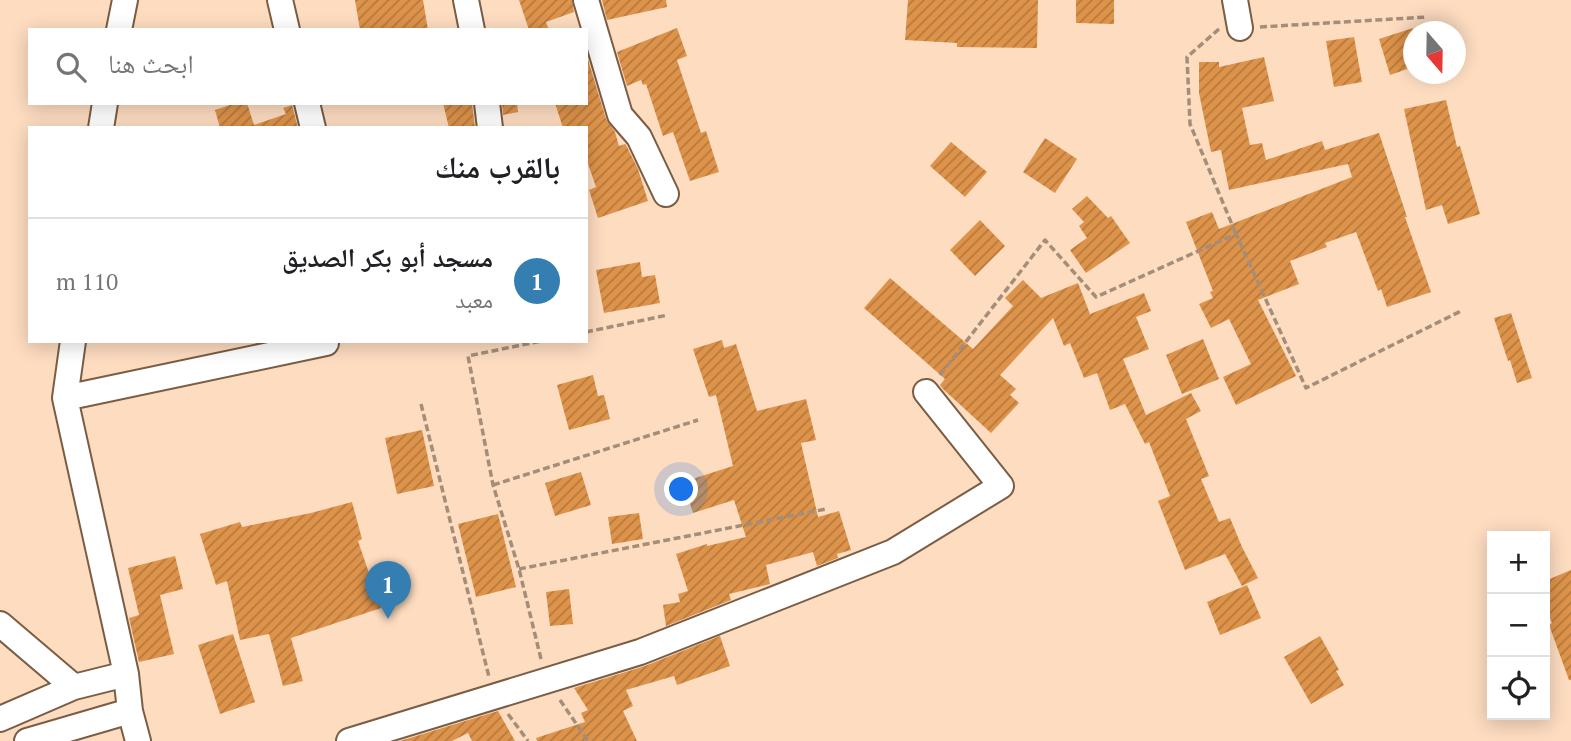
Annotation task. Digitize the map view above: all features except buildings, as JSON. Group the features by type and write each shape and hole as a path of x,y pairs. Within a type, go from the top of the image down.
{"street":[{"path":"119,28 125,0"},
{"path":"280,0 287,28"},
{"path":"466,0 472,28"},
{"path":"586,0 620,114 639,137 666,194"},
{"path":"1235,0 1240,28"},
{"path":"101,126 105,105"},
{"path":"307,105 313,126"},
{"path":"487,105 490,126"},
{"path":"73,343 65,398 126,674 138,741"},
{"path":"65,398 326,343"},
{"path":"349,741 379,737 494,697 640,652 893,552 1001,486 926,392"},
{"path":"0,624 74,687"},
{"path":"0,719 74,687 126,674"},
{"path":"27,741 131,711"}],"path":[{"path":"1427,17 1240,28 1227,21 1187,57 1190,124 1236,234 1306,388 1461,312"},
{"path":"926,392 1045,240 1096,297 1236,234"},
{"path":"588,332 668,315"},
{"path":"531,343 468,356 493,485 519,569 546,681 588,741"},
{"path":"421,404 494,697 528,741"},
{"path":"493,485 698,420"},
{"path":"519,569 825,509"}],"place":[{"name":"مسجد أبو بكر الصديق","path":"388,619"}]}
